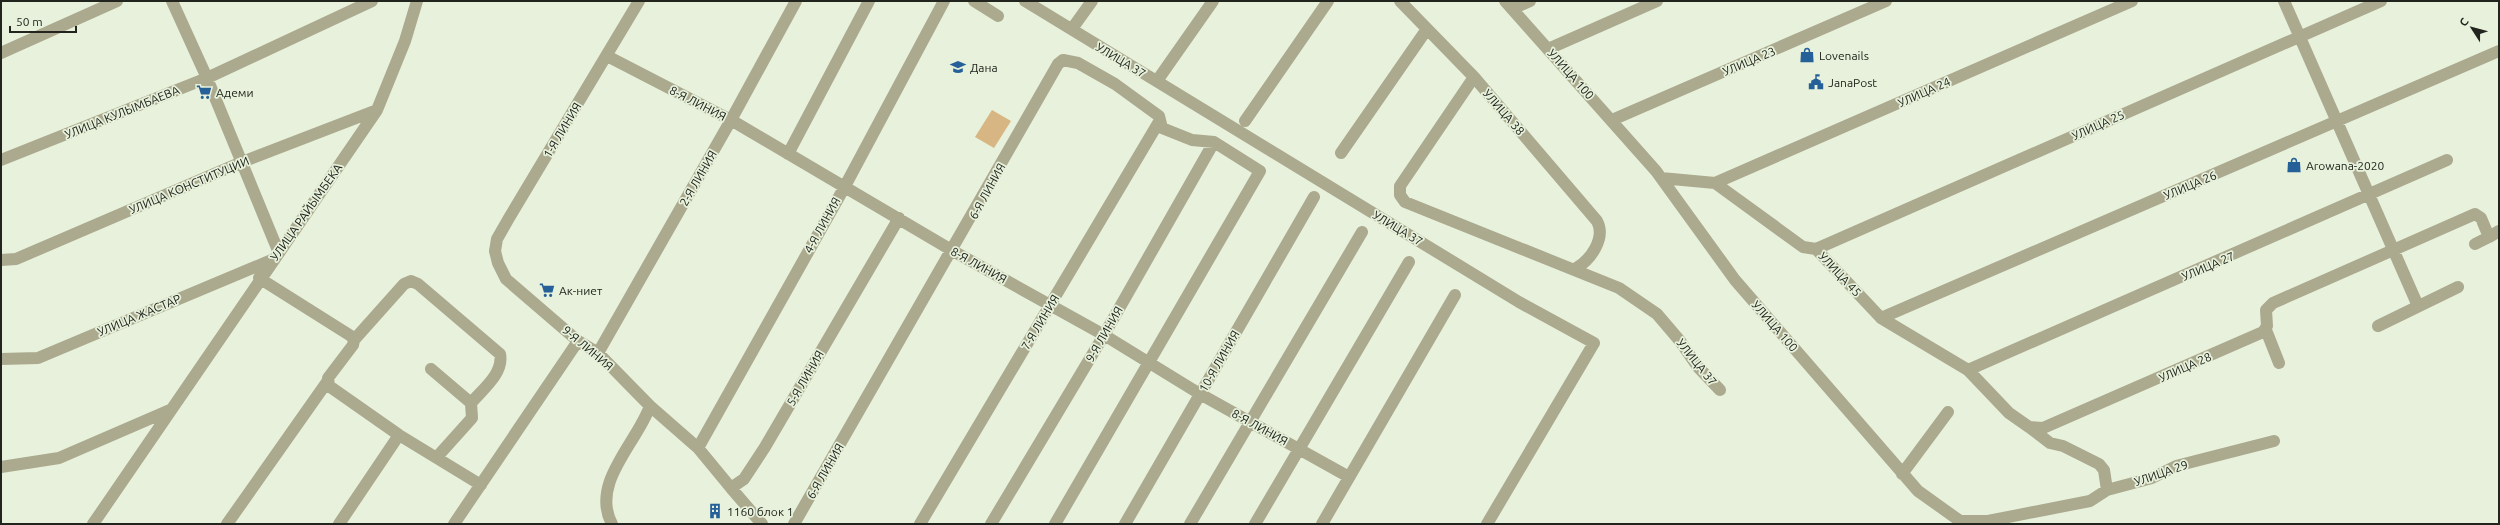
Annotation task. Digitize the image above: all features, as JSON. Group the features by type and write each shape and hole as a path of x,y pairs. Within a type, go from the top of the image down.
{"street":[{"path":"1,53 117,1"},
{"path":"172,1 207,78 242,162 277,256"},
{"name":"УЛИЦА КУЛЫМБАЕВА","path":"1,160 207,78 372,1"},
{"name":"УЛИЦА РАЙЫМБЕКА","path":"93,524 259,278 277,256 377,110 405,41 417,1"},
{"name":"1-Я ЛИНИЯ","path":"498,263 495,251 497,239 639,1"},
{"name":"2-Я ЛИНИЯ","path":"598,353 731,120 796,1"},
{"path":"788,154 869,1"},
{"name":"4-Я ЛИНИЯ","path":"698,448 844,188 944,1"},
{"path":"974,1 998,16"},
{"name":"УЛИЦА 37","path":"1025,1 1519,302 1594,343 1486,524"},
{"path":"1074,26 1092,1"},
{"path":"1159,78 1213,1"},
{"path":"1245,121 1328,1"},
{"name":"УЛИЦА 38","path":"1400,1 1474,77 1597,221 1601,229 1599,242 1584,263 1575,270"},
{"path":"1509,5 1530,1"},
{"path":"1548,49 1657,1"},
{"name":"УЛИЦА 23","path":"1612,120 1886,1"},
{"name":"УЛИЦА 24","path":"1715,183 2109,6 2132,1"},
{"path":"2284,1 2418,306"},
{"name":"УЛИЦА 25","path":"1816,249 2381,1"},
{"name":"УЛИЦА 100","path":"1509,5 1662,178 1735,280 1918,491 1960,521 1988,521 2090,501 2107,490"},
{"path":"1341,152 1427,29"},
{"name":"УЛИЦА 26","path":"1881,318 2499,52"},
{"name":"8-Я ЛИНИЯ","path":"607,56 731,120 953,251 1104,335 1200,394 1349,477"},
{"name":"6-Я ЛИНИЯ","path":"794,524 1062,60 1078,63 1115,84 1159,116 1162,128 1192,140 1214,142 1260,170 1148,361"},
{"name":"УЛИЦА 37","path":"1474,77 1400,186 1400,195 1406,202 1619,288 1657,314 1680,341 1698,367 1720,390"},
{"name":"УЛИЦА КОНСТИТУЦИИ","path":"1,260 16,259 242,162 377,110"},
{"name":"7-Я ЛИНИЯ","path":"920,524 1160,120"},
{"name":"9-Я ЛИНИЯ","path":"991,524 1104,335 1214,142"},
{"name":"УЛИЦА 27","path":"1968,370 2369,196 2447,160"},
{"path":"1662,178 1715,183"},
{"name":"УЛИЦА 45","path":"1715,183 1803,246 1816,249 1881,318 1968,370"},
{"name":"10-Я ЛИНИЯ","path":"1125,524 1314,197"},
{"path":"2279,363 2266,330 2266,310 2269,306 2475,214 2481,218 2494,234 2475,244"},
{"name":"5-Я ЛИНИЯ","path":"731,488 744,479 765,447 899,218"},
{"path":"1190,524 1362,232"},
{"name":"УЛИЦА ЖАСТАР","path":"1,359 38,358 277,256"},
{"path":"1255,524 1298,448 1409,262"},
{"name":"9-Я ЛИНИЯ","path":"498,263 506,279 578,341 598,353 650,406 698,448"},
{"path":"259,278 351,336 354,340"},
{"path":"227,524 327,382 330,375 354,345 354,340 404,284 411,281 418,284 500,354 502,362 500,370 471,403 472,418 437,457"},
{"path":"2378,326 2458,287"},
{"path":"1322,524 1455,296"},
{"name":"УЛИЦА 28","path":"2029,427 2043,428 2266,330"},
{"path":"454,524 578,341"},
{"path":"1055,524 1148,361"},
{"path":"431,369 471,403"},
{"path":"1968,370 2009,413 2050,443 2063,446 2099,464 2104,470 2107,490"},
{"path":"327,382 329,386 399,435 481,485"},
{"path":"612,524 605,497 613,475 650,406"},
{"path":"1,467 59,458 170,410"},
{"path":"1902,474 1948,412"},
{"path":"339,524 399,435"},
{"name":"УЛИЦА 29","path":"2107,490 2152,478 2176,466 2274,441"},
{"path":"698,448 762,524"}],"shaded area":[{"path":"992,110 1011,121 994,148 975,137"}],"place":[{"name":"Lovenails","path":"1807,55"},
{"name":"Дана","path":"958,67"},
{"name":"JanaPost","path":"1816,82"},
{"name":"Адеми","path":"204,92"},
{"name":"Arowana-2020","path":"2294,165"},
{"name":"Ак-ниет","path":"547,290"},
{"name":"1160 блок 1","path":"715,511"}]}
